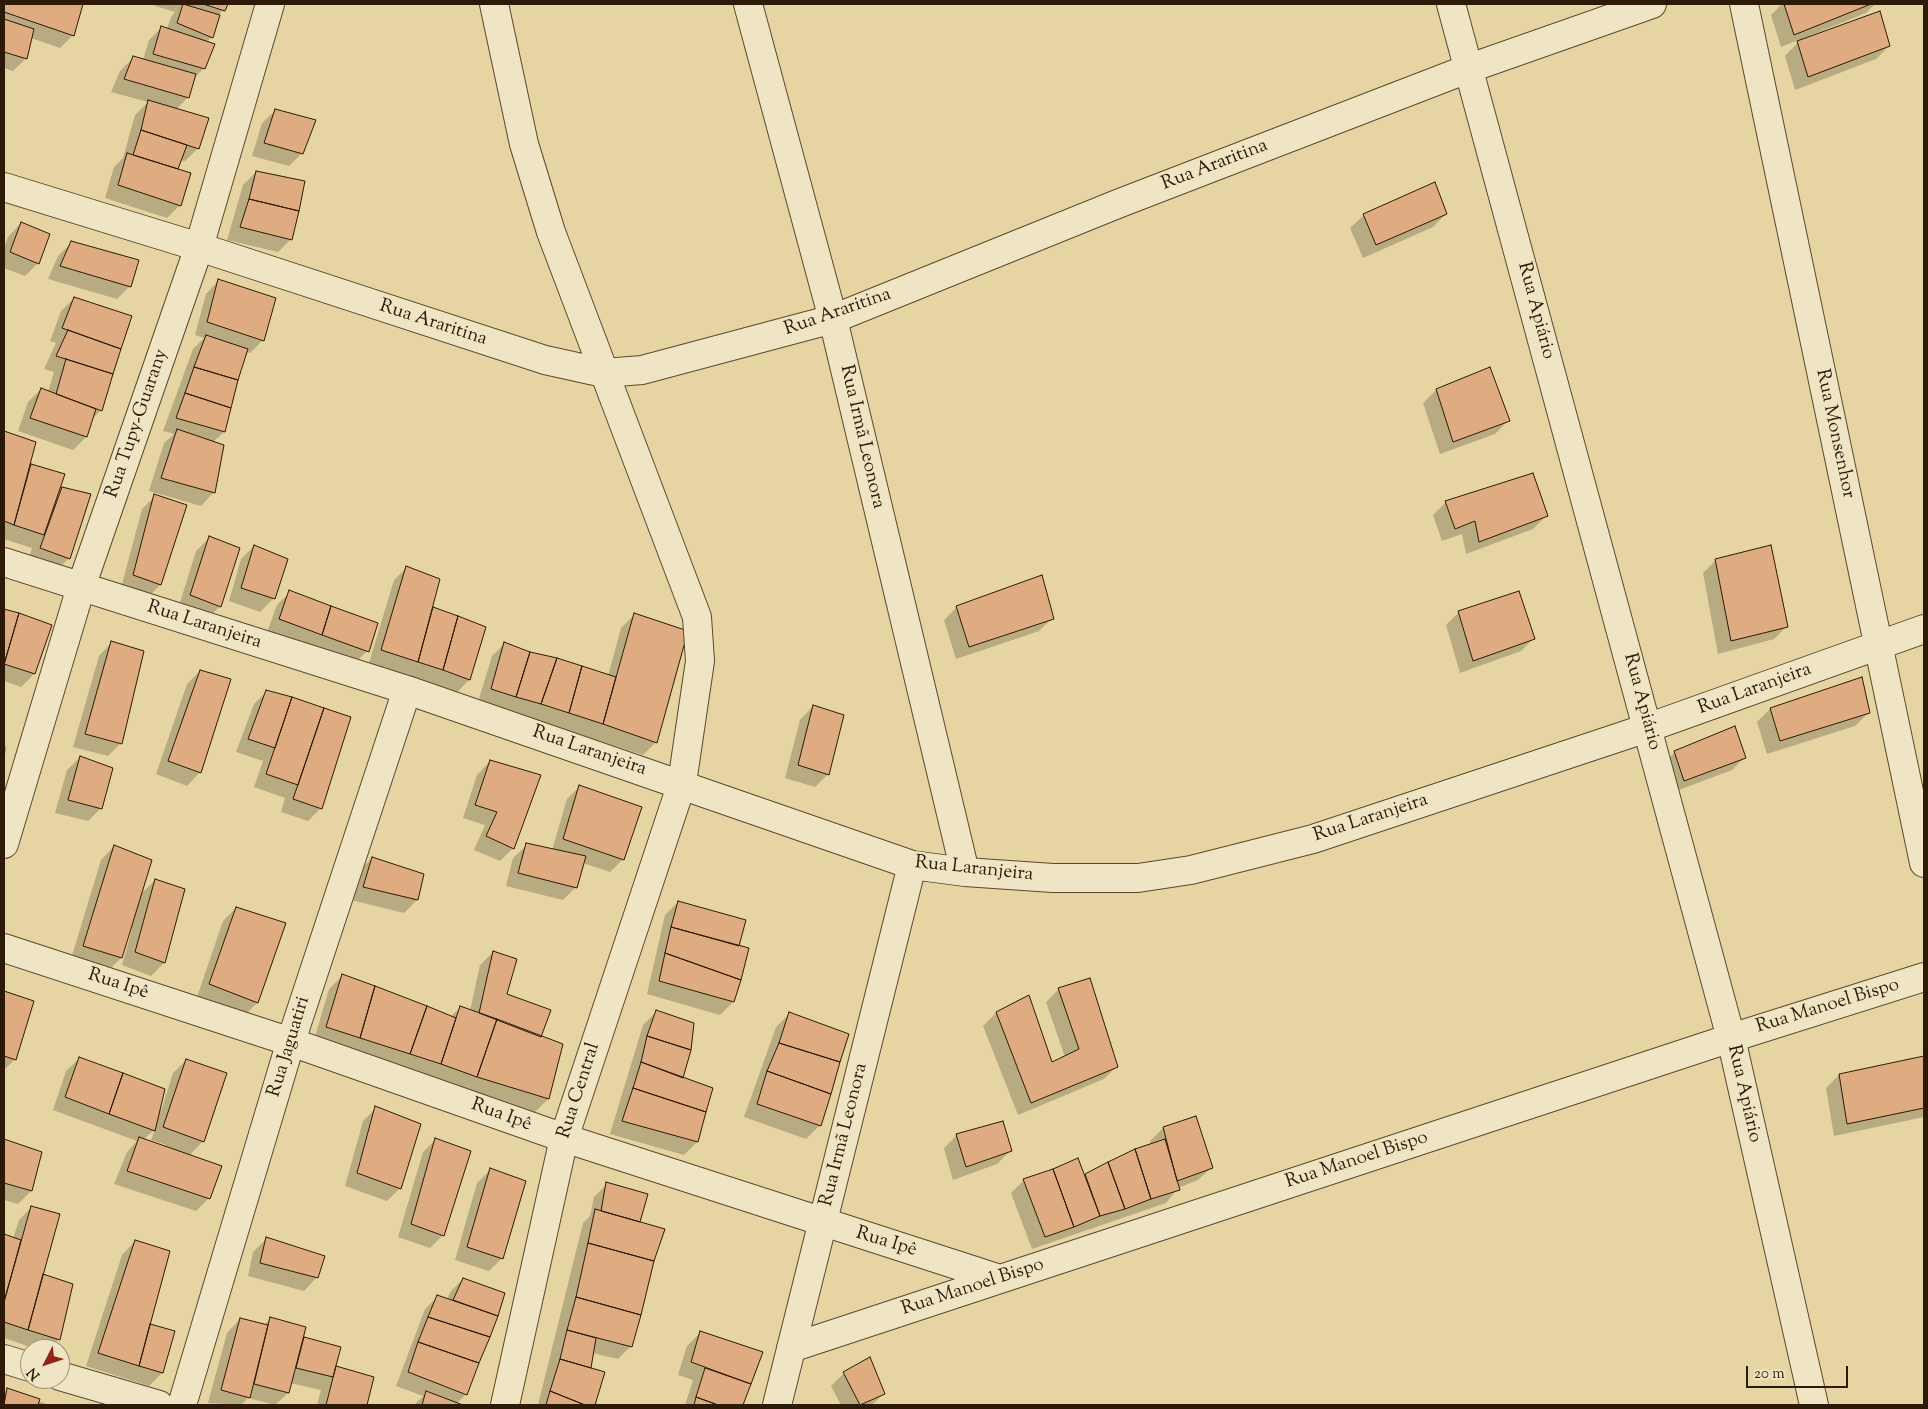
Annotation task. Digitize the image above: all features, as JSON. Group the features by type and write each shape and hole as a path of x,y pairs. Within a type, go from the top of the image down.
{"street":[{"name":"Rua Tupy-Guarany","path":"4,844 81,587 199,247 270,4"},
{"name":"Rua Central","path":"494,4 524,144 550,232 697,618 700,661 682,783 564,1138 505,1405"},
{"name":"Rua Irmã Leonora","path":"748,4 833,319 965,872"},
{"name":"Rua Apiário","path":"1451,4 1470,68 1731,1038 1814,1405"},
{"name":"Rua Araritina","path":"4,187 199,247 545,360 604,373 642,370 833,319 1120,203 1470,68 1652,4"},
{"name":"Rua Monsenhor","path":"1744,4 1924,864"},
{"name":"Rua Laranjeira","path":"4,562 406,690 682,783 912,865 965,872 1053,878 1138,878 1191,870 1313,839 1648,728 1924,629"},
{"name":"Rua Jaguatiri","path":"182,1405 291,1042 406,690"},
{"name":"Rua Irmã Leonora","path":"777,1405 912,865"},
{"name":"Rua Ipê","path":"4,948 291,1042 564,1138 1000,1279"},
{"name":"Rua Manoel Bispo","path":"792,1348 1731,1038 1924,978"},
{"path":"4,1359 20,1364"},
{"path":"70,1379 159,1405"}],"building":[{"path":"4,4 83,4 74,36 4,12"},
{"path":"183,4 220,15 213,38 177,23"},
{"path":"203,4 228,4 225,11"},
{"path":"1784,4 1871,4 1794,35"},
{"path":"1880,11 1890,46 1808,77 1797,41"},
{"path":"4,19 34,29 27,59 4,52"},
{"path":"161,26 215,44 205,69 153,54"},
{"path":"133,56 196,74 189,98 124,79"},
{"path":"148,100 209,118 199,149 141,130"},
{"path":"275,109 316,120 303,154 264,143"},
{"path":"141,130 187,145 178,169 133,155"},
{"path":"127,153 191,173 181,206 118,185"},
{"path":"256,171 305,181 299,211 249,199"},
{"path":"1435,182 1447,214 1376,245 1363,214"},
{"path":"249,199 299,211 292,240 240,227"},
{"path":"21,222 50,234 39,264 10,252"},
{"path":"71,241 139,260 131,287 60,266"},
{"path":"218,279 276,298 264,341 207,322"},
{"path":"74,297 132,316 121,349 62,328"},
{"path":"68,330 121,349 113,374 56,356"},
{"path":"206,335 248,349 238,380 194,367"},
{"path":"66,359 113,374 102,411 56,394"},
{"path":"194,367 238,380 231,408 185,393"},
{"path":"1490,367 1510,421 1453,442 1436,389"},
{"path":"41,388 96,409 87,437 30,418"},
{"path":"185,393 231,408 225,432 176,418"},
{"path":"177,429 224,445 215,493 161,478"},
{"path":"4,431 36,442 14,525 4,521"},
{"path":"31,464 65,474 44,535 14,525"},
{"path":"1533,473 1548,516 1479,542 1475,521 1455,529 1445,501"},
{"path":"62,487 91,494 70,559 40,548"},
{"path":"154,494 187,505 161,585 133,575"},
{"path":"209,536 240,548 221,607 190,595"},
{"path":"254,545 288,559 275,599 241,588"},
{"path":"1771,545 1788,627 1731,641 1715,559"},
{"path":"406,566 440,579 418,662 381,650"},
{"path":"1042,575 1054,619 969,647 956,606"},
{"path":"289,590 331,606 322,635 279,619"},
{"path":"1519,591 1535,639 1473,661 1458,611"},
{"path":"331,606 378,623 369,652 322,635"},
{"path":"433,607 458,616 443,670 418,662"},
{"path":"4,609 19,613 4,665"},
{"path":"19,613 52,625 35,674 4,664"},
{"path":"634,613 688,631 657,743 603,724"},
{"path":"458,616 486,627 470,680 443,670"},
{"path":"111,641 144,651 122,744 85,734"},
{"path":"504,642 530,652 516,697 491,689"},
{"path":"530,652 557,658 541,704 516,697"},
{"path":"557,658 582,666 569,713 541,704"},
{"path":"582,666 616,677 603,724 569,713"},
{"path":"200,670 231,679 201,773 168,761"},
{"path":"1862,677 1870,713 1780,741 1770,708"},
{"path":"266,690 292,697 275,748 248,739"},
{"path":"292,697 324,708 298,785 266,774"},
{"path":"813,705 844,715 829,775 798,765"},
{"path":"324,708 351,717 322,809 293,799"},
{"path":"1735,726 1746,758 1684,781 1674,751"},
{"path":"80,756 113,768 102,809 68,800"},
{"path":"490,760 541,775 514,849 486,836 497,812 475,805"},
{"path":"579,785 642,807 624,860 563,839"},
{"path":"526,843 586,856 577,888 518,873"},
{"path":"114,845 152,860 122,958 83,946"},
{"path":"372,857 424,874 418,900 363,887"},
{"path":"155,879 185,889 165,963 135,952"},
{"path":"678,901 746,920 739,946 671,927"},
{"path":"236,907 286,923 258,1003 209,984"},
{"path":"671,927 749,948 741,980 665,953"},
{"path":"493,951 517,959 507,994 551,1010 541,1037 479,1013"},
{"path":"665,953 741,980 734,1002 659,981"},
{"path":"342,974 375,986 360,1038 326,1027"},
{"path":"1090,978 1118,1067 1031,1103 996,1012 1029,995 1052,1062 1079,1049 1058,988"},
{"path":"375,986 427,1006 410,1054 360,1038"},
{"path":"4,991 34,1001 16,1060 4,1056"},
{"path":"427,1006 456,1018 441,1064 410,1054"},
{"path":"460,1006 497,1019 477,1077 441,1064"},
{"path":"656,1010 694,1023 691,1050 647,1036"},
{"path":"789,1012 849,1034 840,1062 779,1043"},
{"path":"497,1019 563,1044 549,1099 477,1077"},
{"path":"647,1036 691,1050 683,1078 641,1062"},
{"path":"779,1043 840,1062 831,1094 767,1071"},
{"path":"1924,1056 1924,1108 1847,1124 1839,1074"},
{"path":"79,1057 123,1073 109,1114 65,1097"},
{"path":"186,1059 227,1073 204,1142 163,1127"},
{"path":"641,1062 713,1088 706,1112 633,1088"},
{"path":"767,1071 831,1094 821,1126 757,1104"},
{"path":"123,1073 165,1089 155,1131 109,1114"},
{"path":"633,1088 706,1112 698,1142 622,1121"},
{"path":"375,1106 421,1124 401,1189 357,1173"},
{"path":"1196,1116 1213,1168 1177,1181 1163,1127"},
{"path":"1003,1121 1012,1151 966,1167 956,1134"},
{"path":"139,1137 222,1166 210,1199 127,1171"},
{"path":"435,1138 471,1151 444,1236 411,1224"},
{"path":"4,1139 42,1152 32,1191 4,1183"},
{"path":"1165,1139 1180,1190 1151,1199 1135,1149"},
{"path":"1135,1149 1151,1199 1125,1209 1108,1162"},
{"path":"1078,1158 1100,1216 1074,1227 1053,1169"},
{"path":"1108,1162 1125,1209 1100,1216 1085,1174"},
{"path":"490,1168 526,1181 503,1259 467,1247"},
{"path":"1053,1169 1074,1227 1045,1237 1023,1179"},
{"path":"606,1182 648,1194 640,1222 601,1211"},
{"path":"31,1206 60,1214 28,1330 4,1322 4,1302"},
{"path":"595,1209 665,1229 654,1261 588,1243"},
{"path":"4,1234 21,1240 4,1302"},
{"path":"266,1237 325,1256 318,1278 260,1263"},
{"path":"135,1240 170,1251 139,1366 98,1353"},
{"path":"588,1243 654,1261 641,1315 576,1297"},
{"path":"43,1274 73,1284 60,1339 28,1330"},
{"path":"463,1278 505,1293 498,1316 453,1300"},
{"path":"437,1295 498,1316 490,1337 428,1317"},
{"path":"576,1297 641,1315 632,1347 567,1330"},
{"path":"270,1317 306,1327 289,1393 254,1384"},
{"path":"428,1317 490,1337 479,1363 418,1342"},
{"path":"240,1318 268,1325 250,1398 221,1390"},
{"path":"150,1324 175,1331 163,1373 139,1366"},
{"path":"567,1330 596,1338 591,1368 560,1359"},
{"path":"700,1331 763,1352 751,1384 691,1362"},
{"path":"304,1337 341,1347 333,1377 296,1368"},
{"path":"418,1342 479,1363 467,1395 408,1372"},
{"path":"870,1357 885,1394 860,1405 843,1372"},
{"path":"560,1359 605,1372 595,1405 585,1405 550,1391"},
{"path":"336,1366 374,1377 367,1405 326,1405"},
{"path":"705,1368 751,1384 743,1405 718,1405 696,1397"},
{"path":"7,1388 40,1399 38,1405 4,1405"},
{"path":"426,1391 463,1405 422,1405"},
{"path":"550,1391 585,1405 546,1405"},
{"path":"696,1397 718,1405 694,1405"}]}
